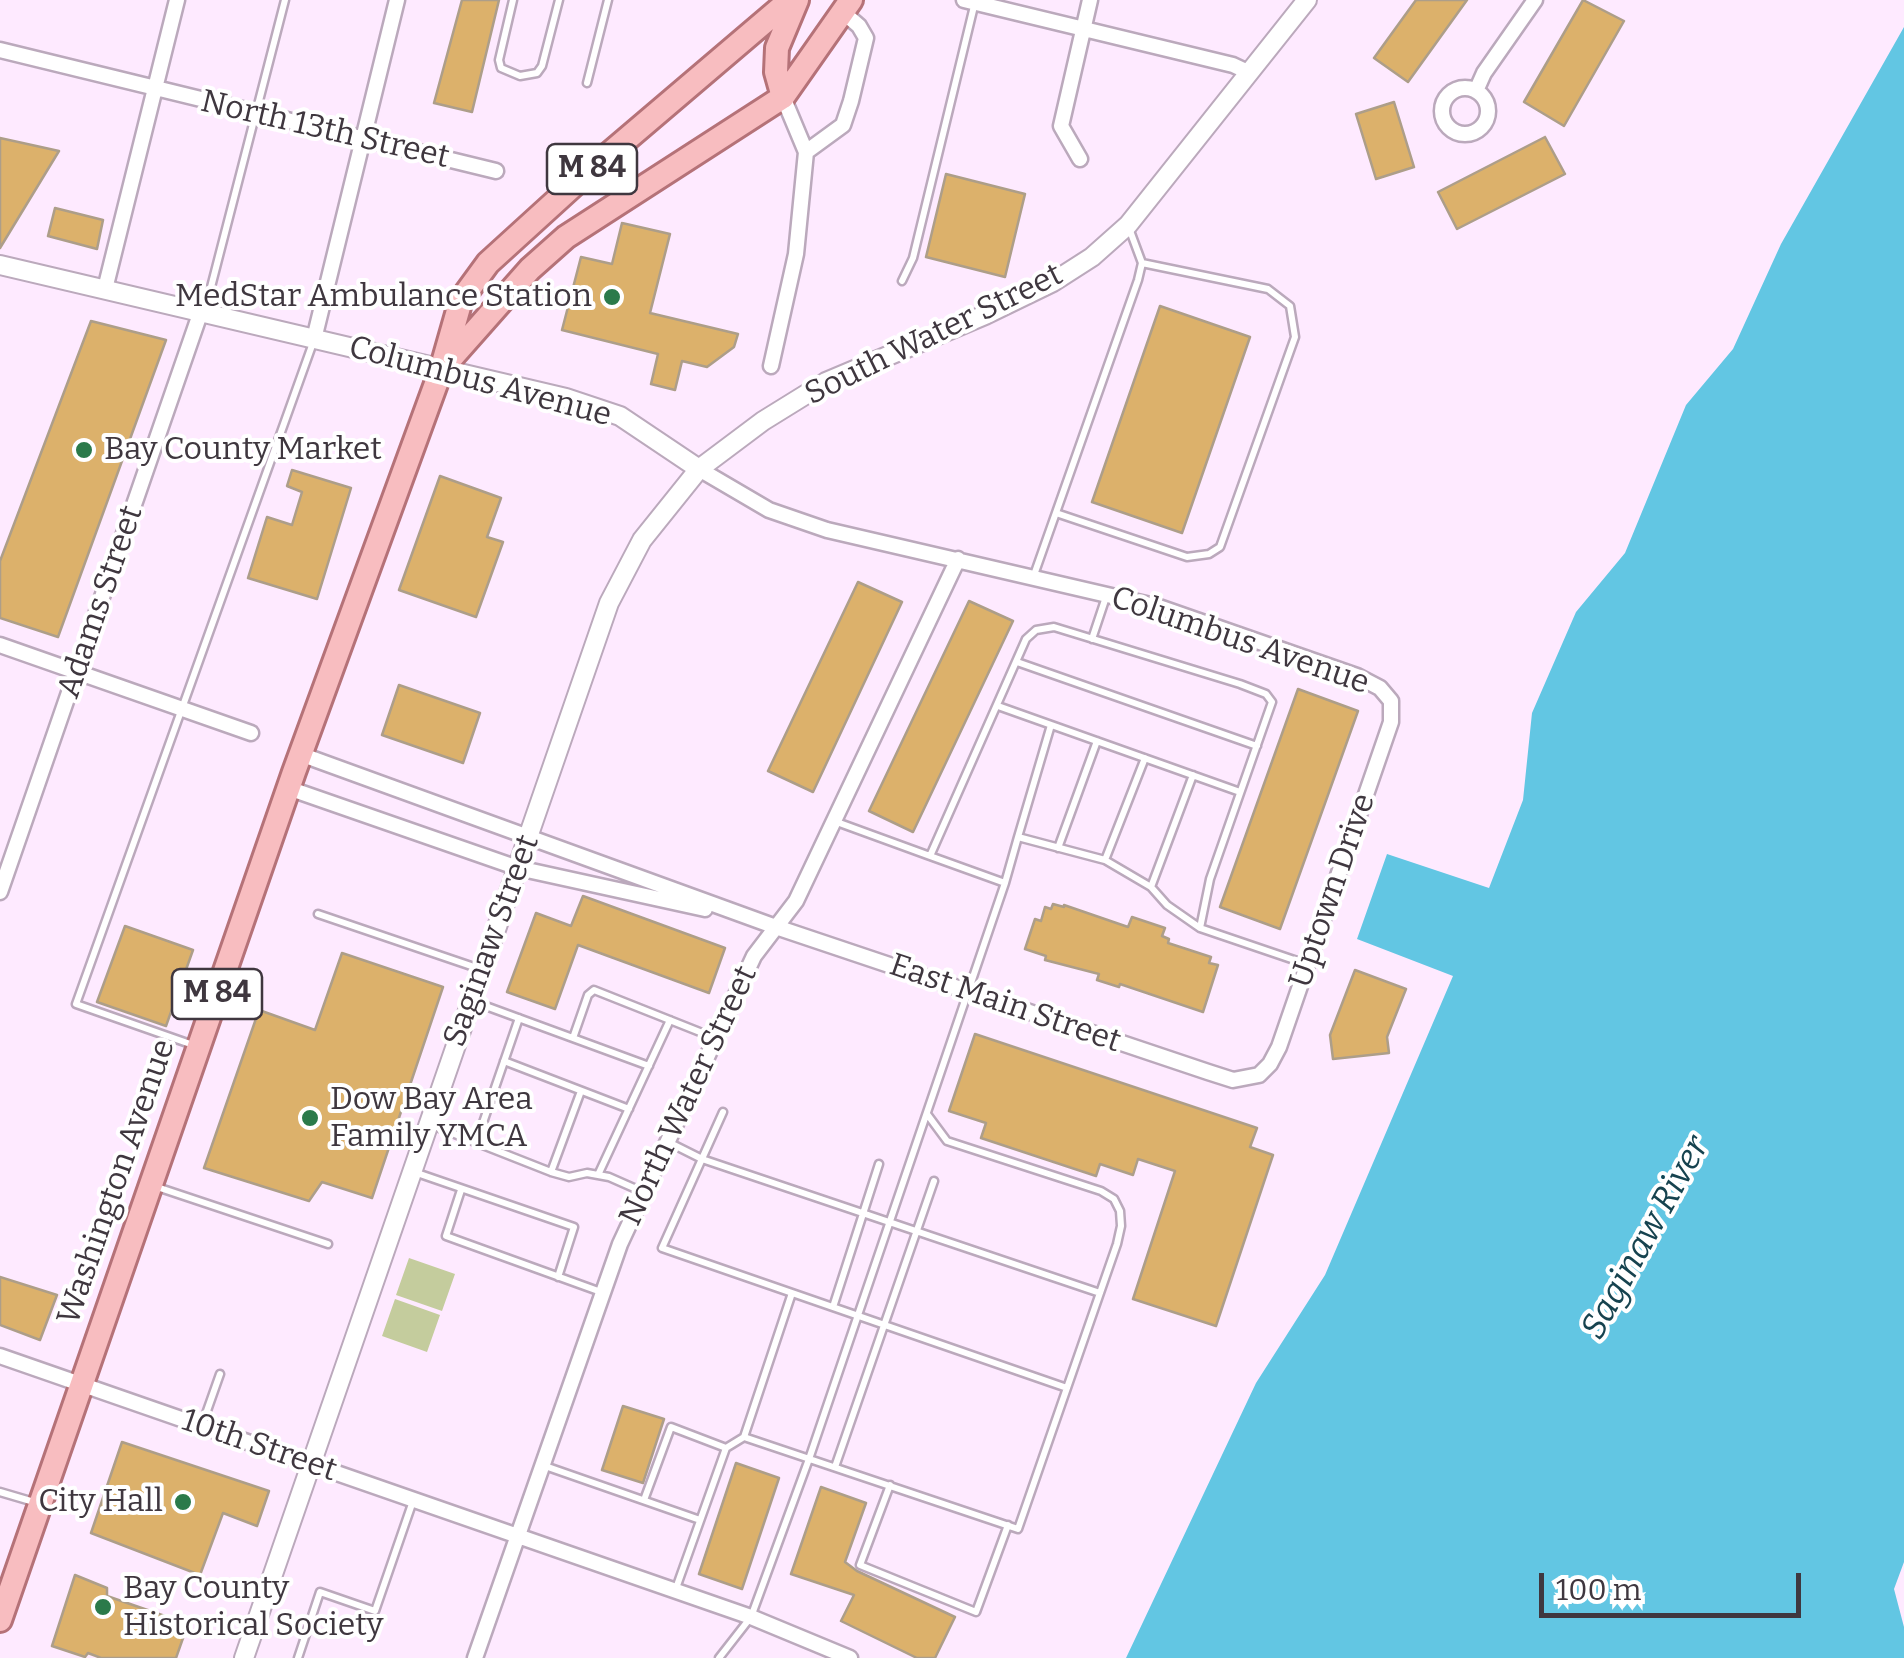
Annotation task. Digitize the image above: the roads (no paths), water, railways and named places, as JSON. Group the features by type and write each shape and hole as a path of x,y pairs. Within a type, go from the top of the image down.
{"main road":[{"path":"783,97 776,72 777,48 794,0"},
{"name":"M 84","path":"440,370 461,300 488,262 588,172 794,0"},
{"name":"M 84","path":"440,370 530,269 566,237 783,97 848,7"},
{"name":"Washington Avenue","path":"0,1620 288,788 440,370"}],"street":[{"path":"105,289 177,0"},
{"path":"314,338 397,0"},
{"path":"1080,158 1061,126 1090,0"},
{"name":"South Water Street","path":"699,470 750,430 826,382 984,315 1053,282 1092,257 1128,225 1306,0"},
{"path":"1476,91 1484,73 1535,0"},
{"path":"971,1 1250,73"},
{"path":"806,152 843,125 851,100 866,38 848,7"},
{"name":"North 13th Street","path":"0,50 496,171"},
{"path":"771,366 796,254 806,152 783,97"},
{"name":"Columbus Avenue","path":"0,265 566,398 620,416 699,470 769,510 826,530 1159,607 1357,676 1380,688 1391,701"},
{"name":"Adams Street","path":"0,892 200,311"},
{"name":"Saginaw Street","path":"244,1658 610,602 642,540 699,470"},
{"name":"North Water Street","path":"475,1658 602,1293 645,1192 754,956 796,901 958,559"},
{"path":"0,646 252,733"},
{"name":"Uptown Drive","path":"1259,1075 1279,1046 1308,964 1392,722 1391,701"},
{"name":"East Main Street","path":"300,754 776,927 968,992 1233,1080 1259,1075"},
{"name":"East Main Street","path":"288,788 518,868 752,918"},
{"name":"10th Street","path":"0,1356 751,1617 850,1658"}],"lane":[{"path":"200,311 210,290 285,0"},
{"path":"512,0 499,60 501,68 520,76 537,73 542,66 559,0"},
{"path":"587,83 608,0"},
{"path":"902,282 913,258 971,1"},
{"path":"1034,576 1142,263 1128,225"},
{"path":"1056,513 1187,557 1209,554 1220,547 1296,336 1290,306 1268,289 1142,263"},
{"path":"199,1046 76,1004 314,338"},
{"path":"1092,639 1107,594"},
{"path":"930,856 1026,640 1036,630 1054,627 1266,694 1272,702 1210,878 1200,928"},
{"path":"1016,662 1257,746"},
{"path":"998,706 1240,792"},
{"path":"719,1658 751,1617 809,1458 1006,883 1051,725"},
{"path":"1058,848 1097,741"},
{"path":"1106,860 1146,758"},
{"path":"1151,887 1193,775"},
{"path":"834,821 1006,883"},
{"path":"1018,837 1106,860 1151,887 1167,905 1200,928 1308,964"},
{"path":"318,914 481,969"},
{"path":"573,1038 588,994 594,990 718,1040"},
{"path":"470,1000 648,1066"},
{"path":"476,1143 519,1018"},
{"path":"598,1176 670,1020"},
{"path":"504,1061 629,1109"},
{"path":"551,1172 581,1091"},
{"path":"723,1112 662,1248 1067,1388"},
{"path":"744,1437 1018,1529 1100,1293 1121,1226 1120,1211 1114,1199 1101,1191 947,1141 926,1113"},
{"path":"428,1124 551,1172 569,1177 587,1173 645,1192"},
{"path":"668,1143 702,1159 1100,1293"},
{"path":"833,1307 880,1164"},
{"path":"412,1171 574,1227 558,1277"},
{"path":"835,1467 934,1181"},
{"path":"151,1184 328,1244"},
{"path":"461,1190 446,1236 602,1293"},
{"path":"675,1590 726,1448 744,1437 792,1294"},
{"path":"202,1426 220,1374"},
{"path":"644,1500 671,1428 726,1448"},
{"path":"543,1464 700,1520"},
{"path":"890,1486 860,1565 976,1612 1008,1526"},
{"path":"0,1492 40,1504"},
{"path":"298,1658 320,1592 375,1611 413,1499"}],"water":[{"name":"Saginaw River","path":"1904,27 1904,1562 1894,1589 1904,1627 1904,1658 1126,1658 1256,1383 1325,1275 1453,976 1357,939 1387,854 1489,888 1523,800 1532,713 1576,612 1625,553 1686,405 1733,349 1781,244"}],"place":[{"name":"MedStar Ambulance Station","path":"612,297"},
{"name":"Bay County Market","path":"84,450"},
{"name":"Dow Bay Area Family YMCA","path":"310,1118"},
{"name":"City Hall","path":"183,1502"},
{"name":"Bay County Historical Society","path":"103,1607"}]}
